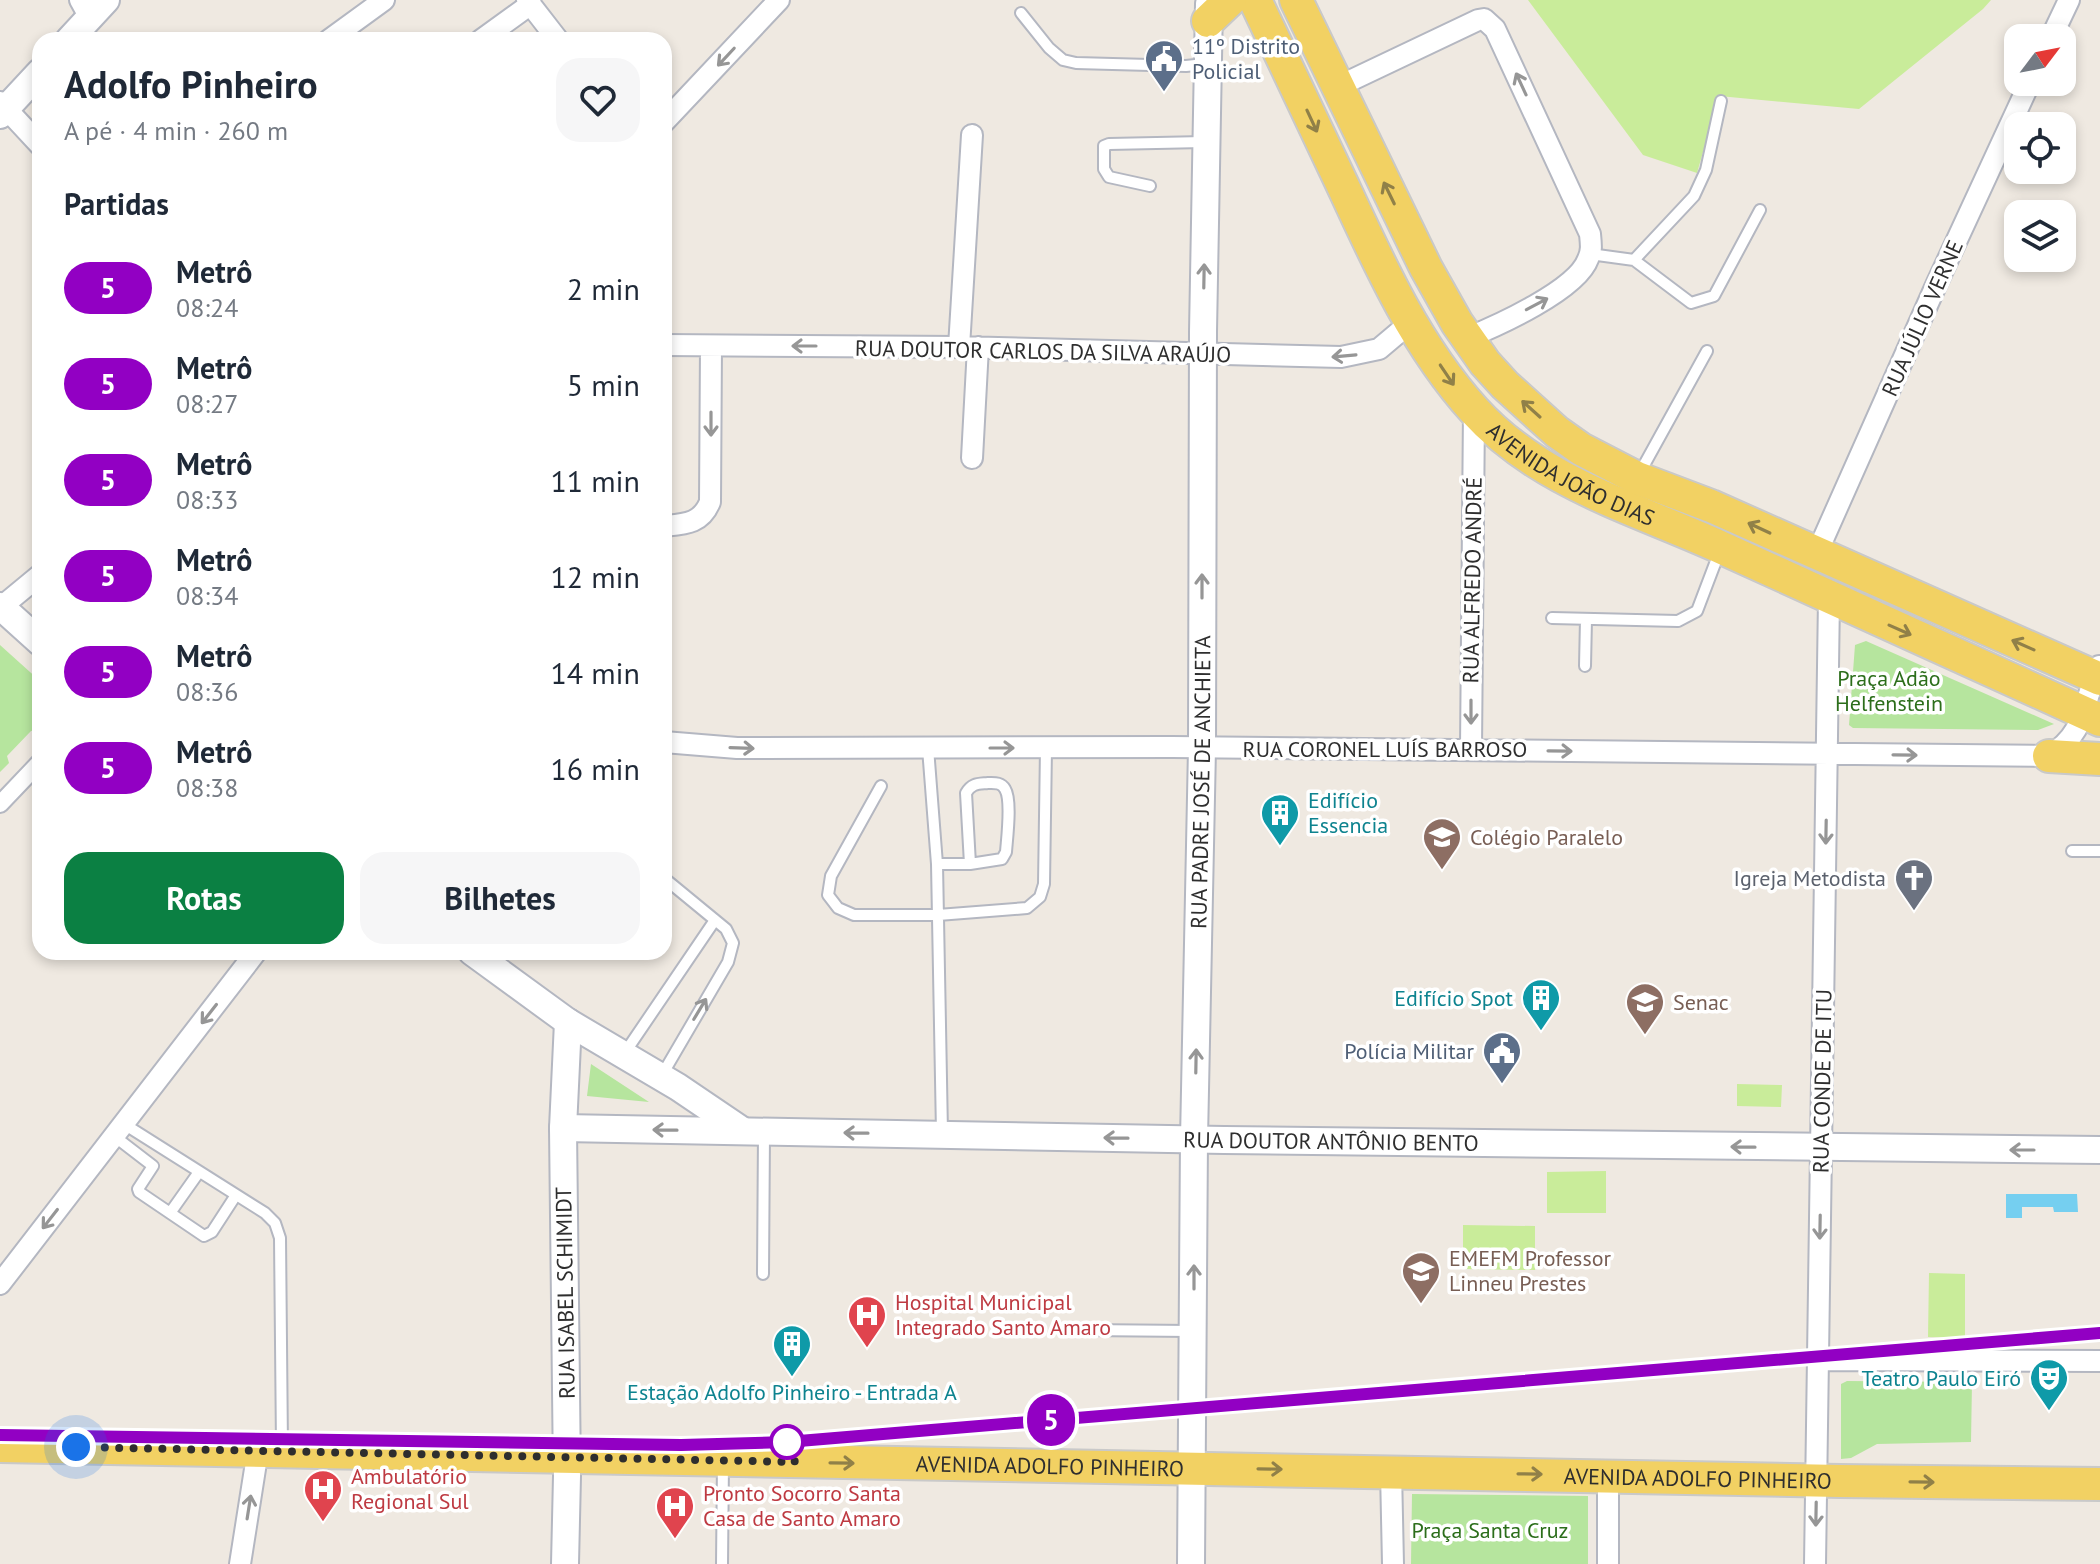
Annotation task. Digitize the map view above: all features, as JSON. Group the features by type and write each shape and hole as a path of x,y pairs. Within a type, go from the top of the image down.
{"main road":[{"name":"AVENIDA JOÃO DIAS","path":"1254,0 1376,258 1411,322 1452,384 1506,441 1535,463 1572,484 1721,547 2091,716"},
{"name":"AVENIDA JOÃO DIAS","path":"1296,0 1426,268 1467,338 1505,385 1557,432 1581,449 1637,478 1711,506 1816,555 2098,673"},
{"path":"2049,756 2100,759"},
{"name":"AVENIDA ADOLFO PINHEIRO","path":"0,1446 2100,1484"}],"street":[{"path":"340,32 384,0"},
{"path":"672,114 779,0"},
{"path":"2058,24 2069,0"},
{"path":"491,32 529,2 552,32"},
{"path":"74,32 92,6"},
{"name":"RUA PADRE JOSÉ DE ANCHIETA","path":"1191,1564 1207,64 1216,7"},
{"path":"1337,87 1478,20 1484,19 1495,29 1590,234 1590,254 1580,273 1552,296 1467,338"},
{"path":"32,80 2,108 32,137"},
{"name":"RUA JÚLIO VERNE","path":"1816,555 2023,96"},
{"path":"972,135 968,347 972,458"},
{"name":"RUA DOUTOR CARLOS DA SILVA ARAÚJO","path":"672,345 968,347 1341,357 1370,353 1390,342 1411,322"},
{"path":"672,525 688,524 698,519 706,513 710,502 711,346"},
{"name":"RUA ALFREDO ANDRÉ","path":"1471,749 1474,410"},
{"path":"32,581 0,607 32,635"},
{"name":"RUA CONDE DE ITU","path":"1815,1564 1829,598"},
{"path":"2049,756 2062,748 2091,716 2098,673"},
{"name":"RUA CORONEL LUÍS BARROSO","path":"672,743 737,748 1471,749 2049,756"},
{"path":"0,804 32,770"},
{"path":"0,1284 250,960"},
{"path":"491,960 568,1022 754,1131"},
{"name":"RUA ISABEL SCHIMIDT","path":"565,1564 567,1458 563,1128 568,1022"},
{"name":"RUA DOUTOR ANTÔNIO BENTO","path":"563,1128 1821,1149 2100,1150"},
{"path":"1818,1360 2100,1361"},
{"path":"240,1564 270,1451"},
{"path":"1391,1471 1393,1564"},
{"path":"1608,1476 1608,1564"}],"lane":[{"path":"1021,13 1056,55 1069,62 1207,64"},
{"path":"1634,260 1694,196 1706,170 1721,101"},
{"path":"1150,186 1109,177 1104,169 1104,146 1206,142"},
{"path":"1590,254 1634,260 1691,303 1702,301 1714,296 1760,210"},
{"path":"1637,478 1707,351"},
{"path":"1552,618 1678,621 1690,617 1697,611 1721,547"},
{"path":"1585,666 1586,619"},
{"path":"928,748 937,864 942,1135"},
{"path":"881,786 831,876 828,895 838,908 854,915 938,915 1027,908 1040,897 1044,884 1046,748"},
{"path":"937,864 970,864 1002,859 1006,852 1008,798 1005,788 998,783 975,784 966,793 970,864"},
{"path":"2072,851 2100,851"},
{"path":"661,1077 728,962 733,943 726,929 672,885"},
{"path":"624,1054 715,920"},
{"path":"119,1130 164,1149 265,1213 275,1223 280,1238 270,1451"},
{"path":"119,1130 153,1166"},
{"path":"754,1131 763,1274"},
{"path":"164,1149 138,1190 204,1236 208,1235 236,1195"},
{"path":"170,1213 199,1172"},
{"path":"1084,1330 1194,1331"},
{"path":"722,1564 723,1461"}],"green space":[{"path":"1528,0 1991,0 1859,109 1719,96 1697,173 1643,155"},
{"name":"Praça Adão Helfenstein","path":"1866,641 2054,724 2038,730 1853,728 1849,725 1855,645"},
{"path":"0,645 32,674 32,731 7,756 9,763 0,772"},
{"path":"591,1064 649,1102 587,1096"},
{"path":"1737,1084 1782,1085 1781,1107 1737,1106"},
{"path":"1606,1171 1606,1213 1547,1213 1547,1172"},
{"path":"1463,1225 1535,1226 1535,1270 1463,1269"},
{"path":"1929,1273 1965,1274 1965,1338 1928,1337"},
{"path":"1847,1381 1972,1382 1971,1442 1877,1444 1851,1458 1841,1459 1841,1384"},
{"name":"Praça Santa Cruz","path":"1412,1494 1588,1496 1588,1564 1411,1564"}],"water":[{"path":"2006,1194 2077,1194 2078,1212 2054,1212 2053,1207 2022,1207 2022,1218 2006,1218"}],"metro line":[{"name":"5","path":"0,1435 681,1445 787,1442 2100,1333"}],"place":[{"name":"11º Distrito Policial","path":"1164,93"},
{"name":"Edifício Essencia","path":"1280,847"},
{"name":"Colégio Paralelo","path":"1442,871"},
{"name":"Igreja Metodista","path":"1914,912"},
{"name":"Edifício Spot","path":"1541,1032"},
{"name":"Senac","path":"1645,1036"},
{"name":"Polícia Militar","path":"1502,1085"},
{"name":"EMEFM Professor Linneu Prestes","path":"1421,1305"},
{"name":"Hospital Municipal Integrado Santo Amaro","path":"867,1349"},
{"name":"Estação Adolfo Pinheiro - Entrada A","path":"792,1378"},
{"name":"Teatro Paulo Eiró","path":"2049,1412"},
{"name":"Ambulatório Regional Sul","path":"323,1523"},
{"name":"Pronto Socorro Santa Casa de Santo Amaro","path":"675,1540"}],"route":[{"path":"76,1447 795,1462 787,1442"}]}
